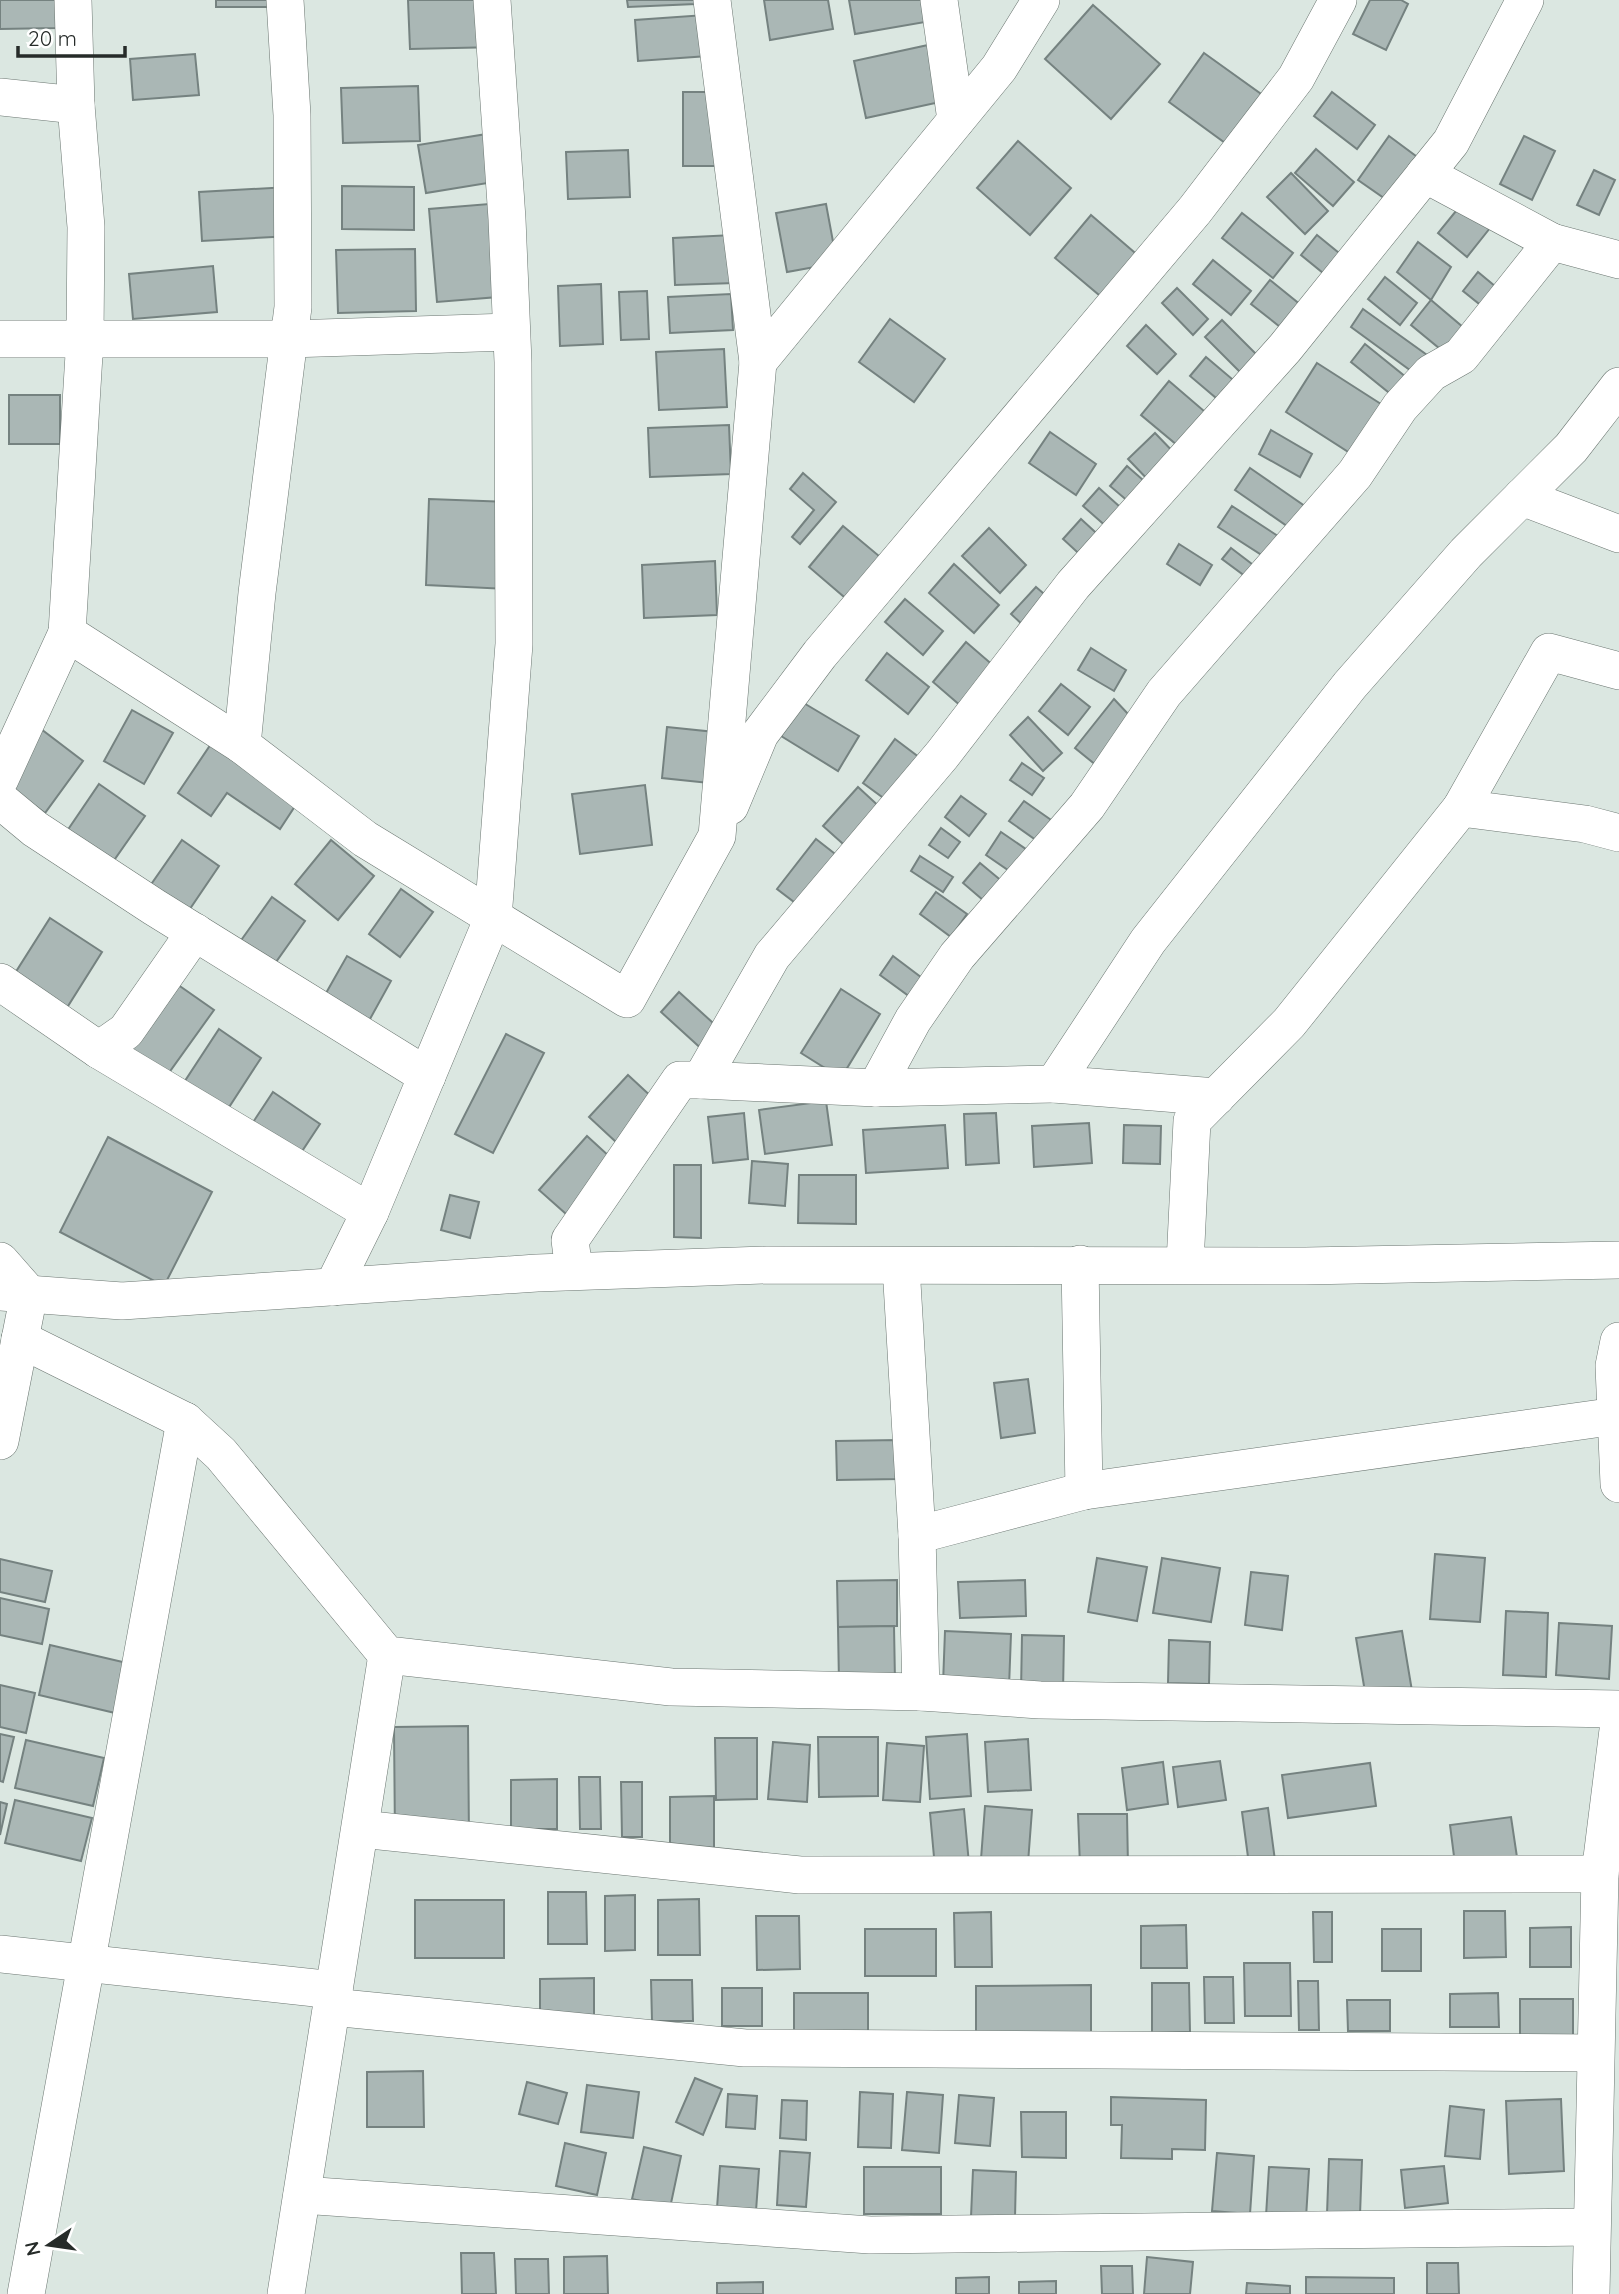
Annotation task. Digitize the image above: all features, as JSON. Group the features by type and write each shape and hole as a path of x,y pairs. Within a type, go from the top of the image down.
{"street":[{"path":"0,779 67,633 85,338 86,227 76,105 73,0"},
{"path":"242,745 293,307 292,115 285,0"},
{"path":"333,1287 370,1212 493,918 514,644 507,219 492,0"},
{"path":"712,0 758,362 717,836"},
{"path":"939,0 956,120"},
{"path":"758,362 999,68 1041,0"},
{"path":"67,633 242,745 365,839 627,999 717,836 760,734 898,561 1054,381 1195,210 1296,78 1338,0"},
{"path":"701,1080 772,956 942,755 1073,585 1285,348 1451,142 1525,0"},
{"path":"0,97 76,105"},
{"path":"1425,174 1552,242 1619,260"},
{"path":"876,1088 913,1020 957,956 1087,806 1164,692 1355,474 1401,407 1431,373 1461,356 1552,242"},
{"path":"0,339 289,339 510,332"},
{"path":"1054,1084 1148,941 1350,685 1466,553 1571,448 1619,386"},
{"path":"1522,497 1619,534"},
{"path":"1185,1264 1192,1121 1289,1023 1461,808 1549,652 1619,671"},
{"path":"0,800 36,829 195,932 427,1076"},
{"path":"1461,808 1585,824 1619,833"},
{"path":"99,1050 126,1031 195,932"},
{"path":"0,982 99,1050 370,1212"},
{"path":"574,1271 570,1240 680,1080 876,1088 1054,1084 1216,1097"},
{"path":"15,1293 122,1301 574,1271 766,1265 1305,1266 1619,1260"},
{"path":"0,1261 15,1293 20,1339 0,1441"},
{"path":"1080,1264 1084,1492"},
{"path":"901,1266 917,1535 921,1692"},
{"path":"20,1339 185,1421 220,1454 387,1656 671,1686 921,1692 1054,1700 1619,1709"},
{"path":"1619,1341 1614,1366 1619,1484"},
{"path":"917,1535 1084,1492 1616,1416"},
{"path":"26,2294 185,1421"},
{"path":"286,2294 387,1656"},
{"path":"1591,2294 1600,1874 1619,1722"},
{"path":"361,1829 800,1875 1600,1874"},
{"path":"0,1954 745,2049 1595,2053"},
{"path":"302,2195 870,2235 1591,2227"}],"building":[{"path":"0,0 58,0 58,28 0,29"},
{"path":"216,0 276,0 276,7 216,7"},
{"path":"408,0 498,0 499,47 410,49"},
{"path":"627,0 695,0 695,4 628,7"},
{"path":"764,0 828,0 833,29 770,40"},
{"path":"849,0 929,0 931,21 855,34"},
{"path":"1370,0 1401,0 1408,4 1386,50 1353,34"},
{"path":"1093,5 1160,64 1111,119 1045,59"},
{"path":"705,15 708,56 638,61 635,20"},
{"path":"928,45 940,102 866,118 854,61"},
{"path":"1204,53 1278,106 1243,156 1169,102"},
{"path":"195,54 199,95 133,100 130,59"},
{"path":"418,86 420,141 343,143 341,88"},
{"path":"683,92 723,92 724,166 683,166"},
{"path":"1332,92 1375,125 1357,149 1314,116"},
{"path":"493,133 500,181 426,193 418,145"},
{"path":"1389,136 1424,162 1394,205 1358,180"},
{"path":"1524,136 1555,151 1532,200 1500,184"},
{"path":"1018,141 1071,188 1030,235 977,188"},
{"path":"1316,149 1354,182 1333,206 1295,173"},
{"path":"628,150 630,197 568,199 566,152"},
{"path":"1594,170 1615,180 1599,215 1577,205"},
{"path":"1291,173 1328,211 1305,234 1267,197"},
{"path":"342,186 414,187 414,230 342,229"},
{"path":"289,187 292,236 202,241 199,192"},
{"path":"1465,200 1494,223 1467,257 1438,233"},
{"path":"489,204 498,297 437,302 429,209"},
{"path":"826,204 837,263 787,272 776,213"},
{"path":"1242,213 1293,253 1273,278 1222,238"},
{"path":"1091,215 1141,258 1105,300 1055,258"},
{"path":"733,235 735,283 675,285 673,238"},
{"path":"1317,235 1355,266 1339,286 1301,255"},
{"path":"1418,242 1451,267 1431,300 1397,272"},
{"path":"415,249 416,311 338,313 336,250"},
{"path":"1213,260 1251,291 1231,315 1193,284"},
{"path":"213,266 217,312 133,319 129,274"},
{"path":"1478,272 1508,297 1493,315 1463,291"},
{"path":"1385,277 1417,303 1400,325 1368,299"},
{"path":"1270,280 1307,310 1289,334 1251,304"},
{"path":"601,284 603,344 560,346 558,286"},
{"path":"1177,288 1208,319 1193,335 1162,303"},
{"path":"647,291 649,339 621,340 619,292"},
{"path":"731,294 733,330 670,333 668,297"},
{"path":"1431,300 1464,328 1445,353 1411,325"},
{"path":"1363,309 1441,365 1429,384 1351,327"},
{"path":"890,319 945,359 914,402 859,362"},
{"path":"1222,320 1264,362 1247,379 1205,337"},
{"path":"1146,325 1176,354 1157,374 1127,346"},
{"path":"1365,344 1412,382 1398,400 1351,362"},
{"path":"724,349 727,407 659,410 656,352"},
{"path":"1206,357 1238,384 1222,403 1190,376"},
{"path":"1317,363 1395,413 1364,462 1286,412"},
{"path":"1169,381 1211,417 1183,450 1141,415"},
{"path":"9,395 60,395 60,444 9,444"},
{"path":"729,425 731,474 650,477 648,428"},
{"path":"1271,430 1312,454 1300,477 1259,454"},
{"path":"1050,432 1096,464 1076,495 1029,463"},
{"path":"1155,433 1180,459 1153,485 1128,459"},
{"path":"1127,466 1159,494 1143,514 1110,486"},
{"path":"1250,468 1312,511 1297,533 1235,490"},
{"path":"803,473 836,502 800,544 792,537 814,510 790,489"},
{"path":"1099,488 1140,525 1125,543 1083,506"},
{"path":"429,499 511,502 507,589 426,585"},
{"path":"1232,506 1284,540 1271,561 1218,527"},
{"path":"1081,519 1118,553 1100,573 1063,539"},
{"path":"843,526 885,561 850,602 809,567"},
{"path":"989,528 1026,565 1000,593 962,556"},
{"path":"1179,544 1212,565 1200,585 1167,564"},
{"path":"1231,548 1265,574 1257,585 1222,559"},
{"path":"715,561 717,615 644,618 642,565"},
{"path":"954,564 999,605 974,633 929,593"},
{"path":"1036,587 1064,611 1039,640 1011,614"},
{"path":"905,599 943,631 923,655 885,622"},
{"path":"966,642 1002,673 969,713 933,682"},
{"path":"1091,648 1126,670 1114,691 1078,670"},
{"path":"887,653 929,687 908,714 866,680"},
{"path":"1061,684 1090,707 1068,735 1039,711"},
{"path":"1114,699 1130,716 1113,779 1075,748"},
{"path":"802,702 859,736 838,771 781,736"},
{"path":"132,710 173,733 144,784 104,761"},
{"path":"1028,717 1062,753 1043,771 1010,735"},
{"path":"667,727 734,734 728,785 662,778"},
{"path":"41,729 83,761 45,813 3,783"},
{"path":"215,738 301,797 280,829 227,793 211,816 178,793"},
{"path":"895,739 936,770 904,813 863,783"},
{"path":"1022,763 1044,778 1032,795 1010,780"},
{"path":"99,784 145,816 110,866 65,834"},
{"path":"645,785 652,845 580,854 572,794"},
{"path":"858,787 896,822 861,860 823,826"},
{"path":"961,796 986,814 969,836 945,817"},
{"path":"1024,801 1064,829 1050,850 1009,821"},
{"path":"941,828 960,842 948,858 929,845"},
{"path":"1001,832 1036,856 1021,879 986,855"},
{"path":"816,839 853,868 815,918 777,889"},
{"path":"182,840 219,866 181,922 143,896"},
{"path":"331,840 374,876 338,920 295,884"},
{"path":"920,856 953,877 943,892 911,871"},
{"path":"980,863 1015,892 997,912 963,883"},
{"path":"401,889 433,912 400,957 369,934"},
{"path":"936,892 967,914 951,937 920,914"},
{"path":"272,897 305,921 271,969 237,946"},
{"path":"50,918 102,952 58,1022 5,989"},
{"path":"347,956 391,981 365,1028 321,1002"},
{"path":"893,956 930,984 917,1002 880,975"},
{"path":"174,982 214,1010 163,1081 123,1052"},
{"path":"841,989 880,1014 841,1078 801,1053"},
{"path":"679,992 723,1032 705,1052 661,1012"},
{"path":"219,1029 261,1058 222,1118 179,1090"},
{"path":"506,1034 544,1053 493,1153 455,1134"},
{"path":"628,1075 668,1112 630,1155 589,1117"},
{"path":"273,1092 320,1124 283,1180 236,1148"},
{"path":"826,1101 832,1145 765,1154 759,1110"},
{"path":"744,1113 748,1159 713,1163 708,1117"},
{"path":"996,1113 999,1163 966,1165 964,1114"},
{"path":"1089,1123 1092,1163 1034,1167 1032,1126"},
{"path":"945,1125 948,1168 866,1173 863,1130"},
{"path":"1124,1125 1161,1126 1160,1164 1123,1163"},
{"path":"587,1136 622,1168 574,1221 539,1190"},
{"path":"108,1137 212,1192 164,1286 60,1232"},
{"path":"752,1161 788,1164 785,1206 749,1203"},
{"path":"674,1165 701,1165 701,1238 674,1237"},
{"path":"799,1175 856,1175 856,1224 798,1223"},
{"path":"450,1195 479,1202 470,1238 441,1230"},
{"path":"1028,1379 1035,1433 1001,1438 994,1383"},
{"path":"898,1440 899,1479 837,1480 836,1441"},
{"path":"1435,1554 1485,1558 1480,1622 1430,1619"},
{"path":"1097,1558 1147,1567 1137,1621 1088,1612"},
{"path":"1162,1558 1220,1568 1211,1622 1153,1613"},
{"path":"0,1559 52,1571 45,1602 0,1592"},
{"path":"1251,1572 1288,1576 1282,1630 1245,1625"},
{"path":"897,1580 897,1626 838,1627 837,1581"},
{"path":"1025,1580 1026,1616 960,1618 958,1582"},
{"path":"0,1598 49,1609 42,1644 0,1635"},
{"path":"1506,1611 1548,1613 1546,1677 1503,1675"},
{"path":"1559,1623 1612,1626 1609,1679 1556,1675"},
{"path":"894,1626 895,1682 839,1683 838,1627"},
{"path":"945,1631 1011,1634 1009,1687 943,1684"},
{"path":"1402,1631 1412,1691 1366,1698 1356,1638"},
{"path":"1022,1635 1064,1636 1063,1693 1021,1692"},
{"path":"1169,1640 1210,1642 1209,1684 1168,1683"},
{"path":"50,1645 127,1663 115,1713 39,1695"},
{"path":"0,1685 35,1693 26,1733 0,1727"},
{"path":"468,1726 469,1839 395,1839 394,1727"},
{"path":"0,1734 14,1737 3,1782 0,1781"},
{"path":"967,1734 971,1796 930,1799 926,1737"},
{"path":"818,1737 878,1737 878,1796 819,1797"},
{"path":"715,1738 757,1738 757,1799 716,1800"},
{"path":"1028,1739 1031,1790 988,1792 985,1742"},
{"path":"26,1740 104,1758 93,1806 15,1788"},
{"path":"773,1742 810,1745 807,1802 768,1799"},
{"path":"887,1743 924,1746 920,1802 883,1800"},
{"path":"1220,1761 1226,1800 1178,1807 1173,1767"},
{"path":"1163,1762 1168,1804 1127,1810 1122,1768"},
{"path":"1370,1763 1376,1806 1288,1818 1282,1775"},
{"path":"579,1777 600,1777 601,1829 580,1829"},
{"path":"557,1779 557,1829 511,1829 511,1780"},
{"path":"621,1782 642,1782 642,1837 622,1837"},
{"path":"714,1796 714,1862 670,1862 670,1797"},
{"path":"15,1800 92,1818 81,1861 5,1843"},
{"path":"0,1802 7,1804 0,1835"},
{"path":"985,1806 1032,1810 1028,1863 981,1859"},
{"path":"1268,1808 1276,1868 1250,1872 1242,1812"},
{"path":"964,1809 969,1864 935,1868 930,1813"},
{"path":"1078,1814 1127,1814 1128,1866 1080,1866"},
{"path":"1511,1817 1518,1864 1456,1872 1450,1825"},
{"path":"548,1892 586,1892 587,1944 548,1944"},
{"path":"635,1895 635,1950 605,1951 605,1896"},
{"path":"699,1899 700,1955 658,1955 658,1900"},
{"path":"415,1900 504,1900 504,1958 415,1958"},
{"path":"1464,1911 1505,1911 1506,1957 1464,1958"},
{"path":"991,1912 992,1967 955,1967 954,1913"},
{"path":"1313,1912 1332,1912 1332,1962 1314,1962"},
{"path":"756,1916 799,1916 800,1969 757,1970"},
{"path":"1186,1925 1187,1968 1141,1968 1141,1926"},
{"path":"1571,1927 1571,1967 1530,1967 1530,1928"},
{"path":"865,1929 936,1929 936,1976 865,1976"},
{"path":"1382,1929 1421,1929 1421,1971 1382,1971"},
{"path":"1244,1963 1290,1963 1291,2016 1245,2016"},
{"path":"1204,1977 1233,1977 1234,2023 1205,2023"},
{"path":"594,1978 594,2023 540,2024 540,1979"},
{"path":"651,1980 692,1980 693,2021 652,2021"},
{"path":"1298,1981 1318,1981 1319,2030 1299,2030"},
{"path":"1152,1983 1189,1983 1190,2032 1152,2033"},
{"path":"1091,1985 1091,2044 976,2045 976,1986"},
{"path":"722,1988 762,1988 762,2026 722,2026"},
{"path":"794,1993 868,1993 868,2040 794,2041"},
{"path":"1498,1993 1499,2027 1450,2027 1450,1994"},
{"path":"1520,1999 1573,1999 1573,2043 1520,2044"},
{"path":"1347,2000 1390,2000 1390,2031 1348,2031"},
{"path":"423,2071 424,2127 367,2127 367,2072"},
{"path":"695,2078 722,2089 703,2135 676,2122"},
{"path":"527,2082 567,2093 558,2124 519,2114"},
{"path":"587,2085 639,2092 633,2138 581,2132"},
{"path":"860,2092 893,2094 891,2148 858,2147"},
{"path":"907,2092 943,2095 939,2153 902,2150"},
{"path":"728,2094 757,2096 755,2129 726,2127"},
{"path":"959,2095 994,2098 990,2146 955,2143"},
{"path":"1111,2097 1206,2100 1205,2150 1172,2149 1172,2159 1121,2158 1122,2125 1111,2125"},
{"path":"1561,2099 1564,2171 1509,2174 1506,2101"},
{"path":"782,2100 807,2101 806,2140 780,2138"},
{"path":"1450,2106 1484,2110 1480,2159 1445,2156"},
{"path":"1021,2112 1066,2112 1066,2158 1022,2157"},
{"path":"565,2143 606,2153 597,2195 556,2186"},
{"path":"644,2147 681,2156 670,2208 632,2199"},
{"path":"780,2151 810,2153 806,2207 777,2205"},
{"path":"1217,2153 1254,2156 1250,2214 1212,2211"},
{"path":"1329,2159 1362,2160 1360,2215 1327,2214"},
{"path":"720,2166 759,2169 756,2211 717,2208"},
{"path":"1444,2166 1448,2203 1405,2208 1401,2170"},
{"path":"864,2167 941,2167 941,2214 864,2214"},
{"path":"1269,2167 1309,2169 1306,2218 1266,2216"},
{"path":"973,2170 1016,2172 1015,2218 971,2217"},
{"path":"461,2253 494,2253 496,2294 462,2294"},
{"path":"607,2256 608,2294 564,2294 564,2257"},
{"path":"1147,2257 1193,2262 1190,2294 1144,2294"},
{"path":"515,2259 548,2259 549,2294 516,2294"},
{"path":"1427,2263 1458,2263 1459,2294 1427,2294"},
{"path":"1101,2266 1132,2266 1133,2294 1102,2294"},
{"path":"989,2277 989,2294 956,2294 956,2278"},
{"path":"1306,2277 1394,2278 1394,2294 1306,2294"},
{"path":"1056,2281 1056,2294 1019,2294 1019,2282"},
{"path":"763,2282 763,2294 717,2294 717,2283"},
{"path":"1247,2283 1290,2286 1290,2294 1246,2294"}]}
